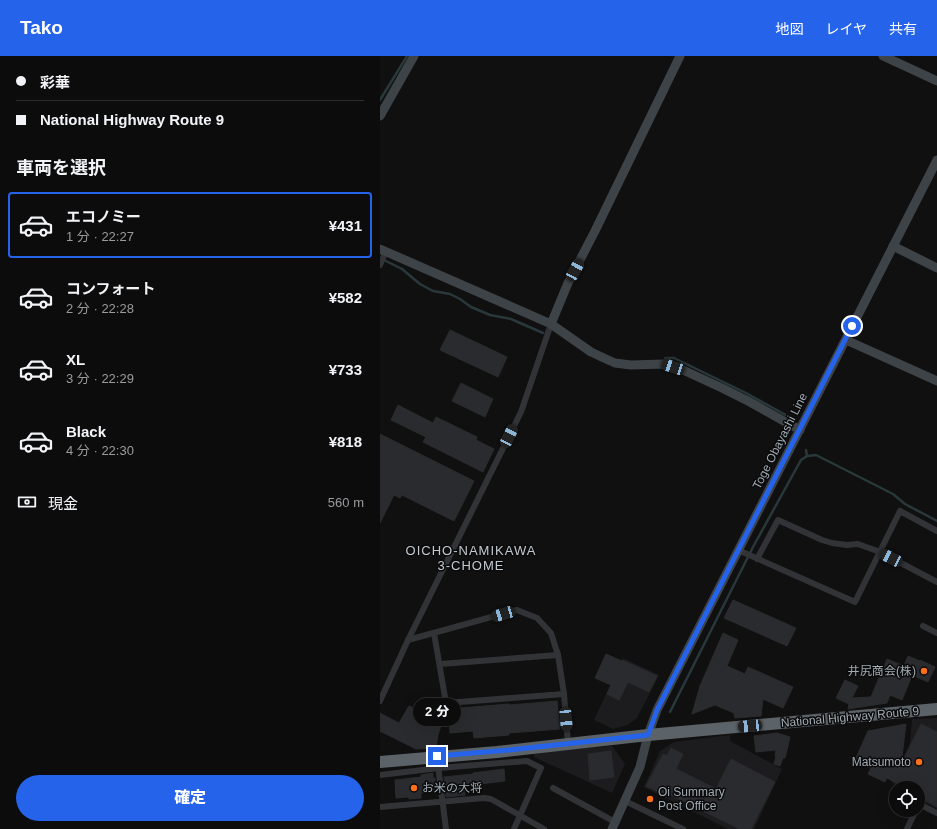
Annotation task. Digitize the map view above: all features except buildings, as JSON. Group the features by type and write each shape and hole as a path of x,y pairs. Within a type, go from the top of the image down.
{"highway":[{"name":"National Highway Route 9","path":"380,762 438,762 568,743 937,709"}],"street":[{"path":"380,116 414,56"},
{"path":"380,701 408,640 521,412 551,324 568,283 595,231 680,56"},
{"path":"883,56 937,81"},
{"name":"Toge Obayashi Line","path":"614,825 640,767 648,735 657,710 937,160"},
{"path":"894,246 937,268"},
{"path":"380,265 383,250 551,324 591,352 615,363 631,365 664,364 683,370 748,401 800,430"},
{"path":"846,340 937,381"},
{"path":"738,550 855,602 900,512 937,531"},
{"path":"757,559 778,520 822,540 847,545 858,544 880,552 937,582"},
{"path":"408,640 517,610 537,618 551,633 558,655 564,694 568,743"},
{"path":"923,626 937,634"},
{"path":"434,633 446,702 564,694"},
{"path":"440,664 558,655"},
{"path":"380,775 438,762 527,761 541,768 514,829"},
{"path":"438,762 446,829"},
{"path":"552,788 614,825"},
{"path":"380,807 484,798 491,799 520,814 544,829"},
{"path":"625,801 682,829"},
{"path":"925,807 937,813"},
{"path":"907,829 913,817"}],"shaded area":[{"path":"623,658 659,675 637,718 628,725 613,729 594,720"},
{"name":"Matsumoto","path":"937,718 937,809 925,802 925,781 891,781 910,743 912,719"},
{"path":"730,735 730,741 782,769 754,829 728,829 644,787 660,751 674,742"},
{"path":"612,746 625,764 612,793 534,757 534,752"}],"waterway":[{"path":"380,100 407,56"},
{"path":"382,259 402,269 420,284 433,291 450,294 471,307 490,315 511,319 543,333"},
{"path":"665,358 674,358 746,393 793,419"},
{"path":"806,450 807,456"},
{"path":"670,712 753,547 801,460 807,456 816,455 893,494 905,504 937,521"}],"place":[{"name":"井尻商会(株)","path":"924,671"},
{"name":"Matsumoto","path":"919,762"},
{"name":"お米の大将","path":"414,788"},
{"name":"Oi Summary Post Office","path":"650,799"}],"district":[{"name":"OICHO-NAMIKAWA 3-CHOME","path":"471,558"}],"route":[{"path":"437,756 534,748 648,735 657,710 852,326"}]}
